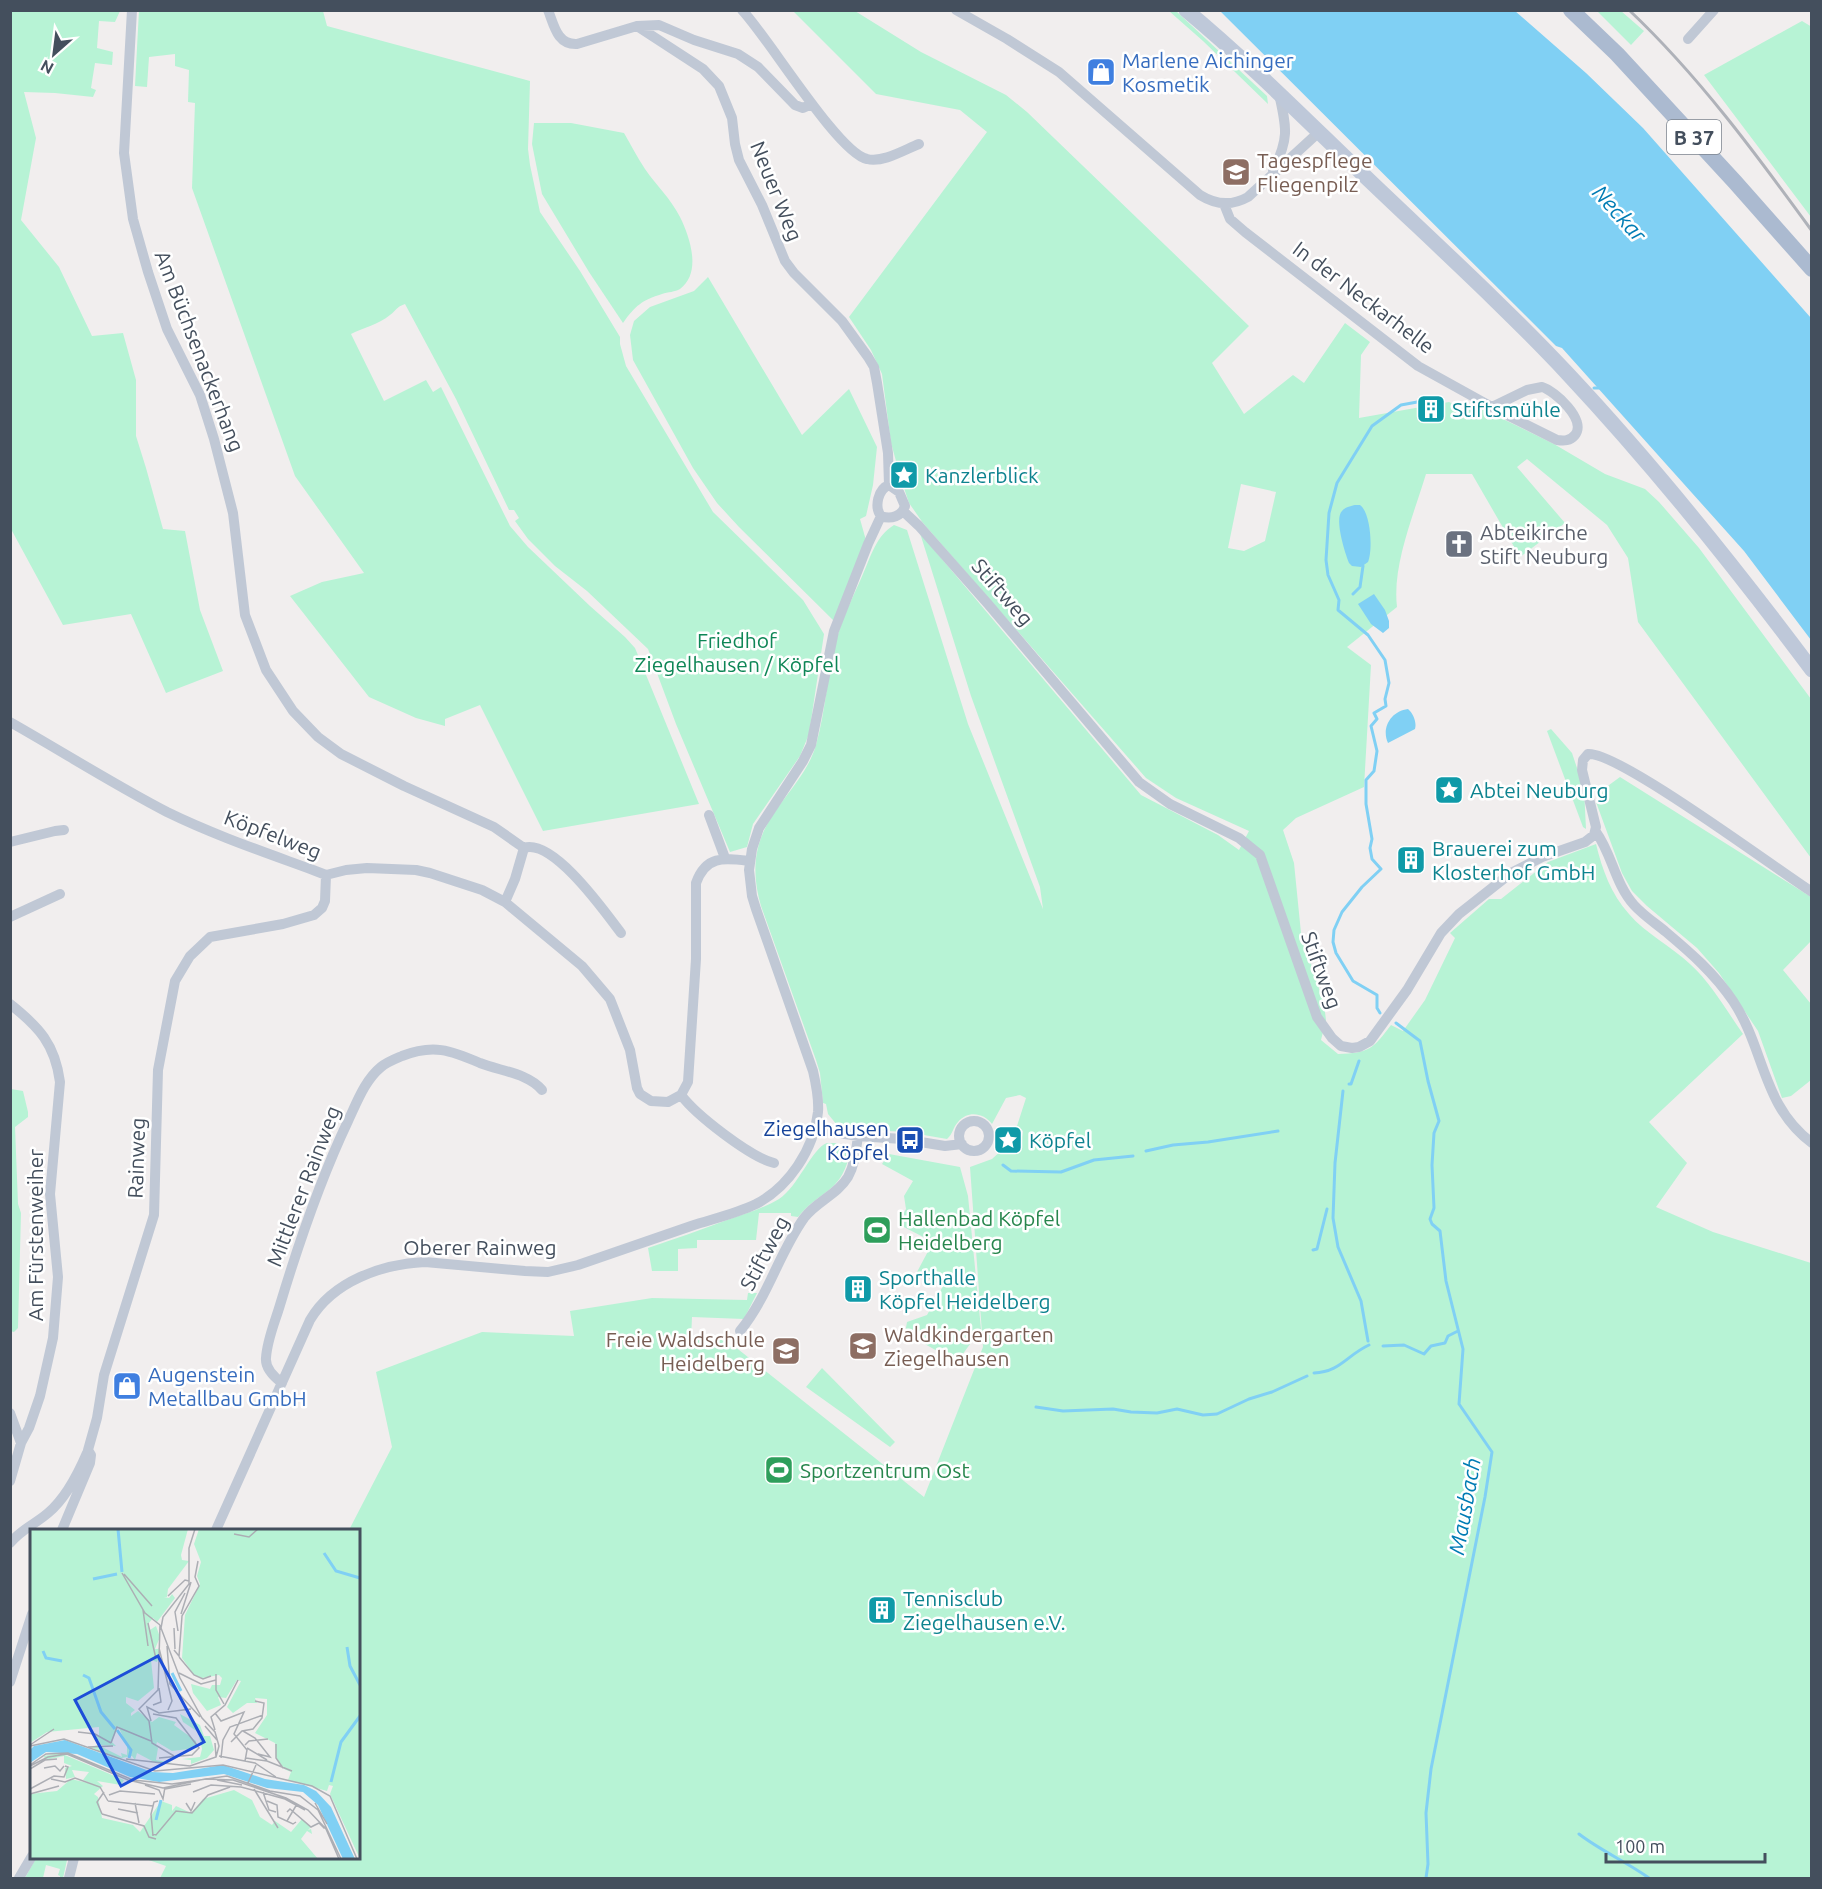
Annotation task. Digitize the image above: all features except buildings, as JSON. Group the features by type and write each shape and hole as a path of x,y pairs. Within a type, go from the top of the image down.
{"main road":[{"path":"1186,10 1279,94 1527,331 1648,464 1708,536 1812,670"},
{"name":"B 37","path":"1571,11 1617,54 1812,269"}],"street":[{"name":"Am Büchsenackerhang","path":"132,10 124,153 133,219 167,329 198,389 214,439 233,513 245,615 266,670 293,711 318,737 341,754 494,827 524,848 529,846 549,854 581,882 621,933"},
{"path":"548,10 558,35 567,43 577,44 637,26 659,25 694,40 727,50 758,67 795,105 803,108 813,104"},
{"path":"742,10 813,104 839,136 862,158 878,160 920,144"},
{"path":"956,10 1059,72 1206,199 1224,204 1241,201 1319,132"},
{"path":"1688,39 1714,10"},
{"name":"Neuer Weg","path":"637,26 703,69 716,82 730,109 735,144 740,160 785,261 842,321 858,340 868,357 877,383 888,453 889,485"},
{"path":"1270,177 1285,141 1285,120 1279,94"},
{"name":"In der Neckarhelle","path":"1224,204 1230,219 1245,232 1395,349 1431,374 1492,407 1557,440 1567,441 1577,432 1577,421 1559,399 1546,388 1538,387 1527,390 1492,407"},
{"path":"881,516 877,510 878,498 883,488 889,485"},
{"name":"Stiftweg","path":"889,485 897,489 902,496 905,504 903,511 988,604 1139,782 1164,800 1239,838 1260,855 1310,1003 1323,1028 1341,1046 1356,1048 1370,1041 1407,990 1441,933 1459,914 1510,873 1542,857 1585,842 1596,832"},
{"path":"881,516 893,517 903,511"},
{"path":"881,516 834,631 811,745 759,828 750,861 752,896 813,1071 818,1105 814,1129 858,1137 902,1139 945,1146 962,1144"},
{"name":"Köpfelweg","path":"10,722 167,812 211,832 326,875 367,868 416,870 482,890 505,902 582,966 610,999 630,1050 640,1094 651,1101 662,1103 681,1095"},
{"path":"1812,892 1649,783 1604,757 1592,753 1584,757 1582,770 1596,832 1619,884 1631,901 1710,970 1726,991 1749,1030 1774,1100 1788,1122 1812,1143"},
{"path":"709,815 725,858"},
{"path":"10,842 64,830"},
{"path":"505,902 524,848"},
{"path":"750,861 725,858 711,862 704,868 696,884 696,959 692,1039 688,1082 681,1095 697,1112 736,1142 758,1157 774,1163"},
{"name":"Rainweg","path":"62,1529 90,1463 91,1455 88,1450 97,1418 104,1375 154,1215 158,1070 174,984 190,956 210,937 283,924 314,915 322,908 325,901 326,875"},
{"path":"10,917 60,894"},
{"name":"Am Fürstenweiher","path":"10,1004 42,1031 51,1050 60,1082 50,1194 57,1255 57,1307 47,1370 10,1481"},
{"name":"Mittlerer Rainweg","path":"282,1383 270,1372 266,1359 275,1324 329,1162 353,1110 374,1074 387,1063 408,1054 423,1049 440,1049 528,1079 542,1090"},
{"name":"Oberer Rainweg","path":"216,1529 314,1312 328,1297 362,1275 407,1263 425,1262 548,1272 578,1265 747,1208 762,1200 790,1177 814,1129"},
{"name":"Stiftweg","path":"740,1331 757,1307 806,1216 820,1202 837,1191 847,1178 853,1164 858,1137"},
{"path":"10,1413 21,1443"},
{"path":"10,1543 26,1527 47,1514 56,1505 75,1478 88,1450"},
{"path":"10,1682 30,1620"},
{"path":"19,1878 30,1859"},
{"path":"69,1878 74,1859"}],"green space":[{"name":"Friedhof Ziegelhausen / Köpfel","path":"139,10 323,11 327,26 530,81 528,149 540,212 580,271 620,337 626,366 713,512 803,600 824,634 809,734 800,756 753,824 747,847 730,852 676,724 648,649 587,591 555,566 528,539 515,521 519,518 514,510 509,510 456,399 405,304 381,321 351,334 384,401 426,380 433,392 441,387 510,526 528,547 635,648 699,804 543,831 480,705 445,719 445,726 416,718 369,697 290,596 322,582 364,573 295,476 192,188 195,103 188,102 189,70 175,66 175,54 149,57 147,87 135,86"},
{"path":"10,11 120,11 115,22 99,21 97,48 113,52 112,65 95,63 91,88 96,90 93,97 24,92 36,138 21,220 59,267 92,336 123,333 136,380 136,436 163,529 185,531 200,610 223,671 166,693 131,614 63,625 11,529"},
{"path":"793,11 855,11 921,52 1006,95 1027,112 1249,326 1212,363 1244,414 1293,375 1304,383 1345,323 1370,342 1361,355 1359,418 1449,402 1462,408 1470,403 1554,444 1605,474 1645,489 1699,548 1811,699 1811,858 1638,622 1628,558 1607,525 1527,459 1517,467 1565,523 1520,557 1472,474 1426,474 1401,557 1396,591 1397,607 1347,647 1371,665 1364,787 1296,818 1283,830 1294,863 1301,933 1324,1004 1326,1020 1321,1040 1338,1054 1364,1051 1379,1040 1391,1025 1403,1031 1425,1000 1455,938 1450,933 1489,899 1501,899 1548,862 1596,844 1608,881 1623,906 1643,928 1698,972 1743,1034 1649,1122 1687,1163 1656,1207 1713,1232 1811,1263 1811,1878 160,1878 166,1866 146,1859 360,1859 360,1529 350,1529 392,1447 376,1372 482,1332 574,1336 570,1311 652,1298 747,1300 748,1293 757,1293 744,1319 692,1317 691,1339 719,1342 720,1334 731,1335 722,1347 734,1346 924,1497 983,1347 970,1167 992,1159 1004,1148 1021,1143 1023,1131 1017,1126 1026,1098 1020,1095 1006,1098 992,1124 985,1117 976,1114 962,1118 947,1139 918,1134 917,1131 911,1130 909,1132 867,1130 855,1125 837,1125 828,1114 826,1104 823,1103 820,1073 761,906 756,875 757,852 764,830 804,771 816,745 839,630 875,547 888,530 894,525 907,530 968,724 1043,909 1040,887 971,696 920,533 1141,795 1218,835 1239,850 1249,831 1176,798 1146,778 923,523 909,503 891,443 882,374 871,350 849,317 987,132 960,110 876,94","holes":["1241,484 1276,492 1265,541 1244,551 1228,548"]},
{"path":"1169,11 1176,11 1267,96 1268,104 1203,41"},
{"path":"1597,11 1621,11 1644,31 1631,45"},
{"path":"1802,21 1812,27 1811,217 1704,75"},
{"path":"534,123 571,123 624,133 645,169 668,198 684,225 690,244 692,264 691,274 680,289 644,301 623,323 542,194 532,144"},
{"path":"708,277 802,435 849,389 877,447 873,485 866,516 860,519 867,544 835,622 717,503 693,468 633,360 630,335 634,321 650,307 694,291"},
{"path":"1551,729 1572,753 1584,789 1586,829 1583,827 1547,731"},
{"path":"1620,777 1811,897 1811,941 1783,970 1811,1004 1811,1080 1791,1096 1782,1098 1758,1031 1719,973 1697,948 1632,891 1622,873 1596,802 1605,788"},
{"path":"11,1089 23,1091 28,1112 28,1117 15,1127 18,1204 21,1213 18,1328 14,1332 10,1331"},
{"path":"827,1143 846,1147 846,1156 849,1157 845,1169 834,1185 798,1217 791,1216 791,1213 759,1213 756,1240 697,1240 697,1248 678,1249 678,1271 652,1271 648,1248 754,1211 779,1199 792,1186 821,1146"},
{"path":"889,1154 960,1167 968,1196 981,1329 957,1362 905,1333 907,1322 927,1315 943,1286 917,1272 933,1242 898,1224 906,1209 904,1196 913,1181 882,1164"},
{"path":"822,1368 895,1442 890,1447 806,1387"},
{"path":"35,1859 67,1860 63,1878 58,1875 60,1869 46,1865 43,1878 25,1878"}],"water":[{"name":"Neckar","path":"1220,11 1515,11 1586,73 1643,128 1811,318 1811,640 1744,551 1562,348 1556,346"},
{"path":"1360,505 1364,509 1369,523 1371,541 1368,562 1361,567 1352,566 1349,563 1339,521 1342,511"},
{"path":"1374,594 1385,610 1389,621 1389,628 1383,633 1371,624 1358,604"},
{"path":"1408,709 1414,718 1415,729 1388,743 1386,732 1389,721 1397,713"}],"waterway":[{"name":"Mausbach","path":"1594,388 1599,388"},
{"name":"Mausbach","path":"1380,1013 1377,1008 1377,995 1353,981 1336,953 1333,942 1334,930 1342,912 1362,887 1381,869 1372,859 1370,848 1372,839 1366,804 1366,780 1374,771 1377,751 1371,726 1377,719 1374,713 1386,706 1385,699 1389,683 1385,660 1368,635 1338,610 1339,600 1328,575 1326,560 1329,513 1337,483 1372,426 1401,405 1428,400"},
{"path":"1353,594 1360,587 1363,566"},
{"name":"Mausbach","path":"1396,1023 1420,1041 1439,1121 1434,1133 1432,1165 1434,1208 1430,1219 1440,1231 1446,1281 1463,1349 1459,1404 1492,1452 1431,1769 1426,1813 1428,1864 1426,1878"},
{"path":"1349,1084 1351,1084 1359,1061"},
{"path":"1343,1091 1335,1163 1333,1218 1338,1247 1361,1301 1368,1341"},
{"path":"1146,1151 1173,1145 1278,1131"},
{"path":"1003,1165 1011,1171 1061,1172 1094,1160 1133,1156"},
{"path":"1313,1250 1317,1249 1327,1209"},
{"path":"1383,1346 1404,1345 1424,1354 1431,1346 1445,1343 1448,1336 1458,1331"},
{"path":"1314,1373 1330,1370 1369,1345"},
{"path":"1036,1407 1063,1411 1113,1409 1157,1413 1177,1409 1203,1415 1217,1414 1307,1376"},
{"path":"1579,1834 1649,1878"}],"railway":[{"path":"1629,10 1702,88 1748,144 1812,231"}],"place":[{"name":"Marlene Aichinger Kosmetik","path":"1101,72"},
{"name":"Tagespflege Fliegenpilz","path":"1236,172"},
{"name":"Stiftsmühle","path":"1431,409"},
{"name":"Kanzlerblick","path":"904,475"},
{"name":"Abteikirche Stift Neuburg","path":"1459,544"},
{"name":"Abtei Neuburg","path":"1449,790"},
{"name":"Brauerei zum Klosterhof GmbH","path":"1411,860"},
{"name":"Ziegelhausen Köpfel","path":"910,1140"},
{"name":"Köpfel","path":"1008,1140"},
{"name":"Hallenbad Köpfel Heidelberg","path":"877,1230"},
{"name":"Sporthalle Köpfel Heidelberg","path":"858,1289"},
{"name":"Waldkindergarten Ziegelhausen","path":"863,1346"},
{"name":"Freie Waldschule Heidelberg","path":"786,1351"},
{"name":"Augenstein Metallbau GmbH","path":"127,1386"},
{"name":"Sportzentrum Ost","path":"779,1470"},
{"name":"Tennisclub Ziegelhausen e.V.","path":"882,1610"}]}
